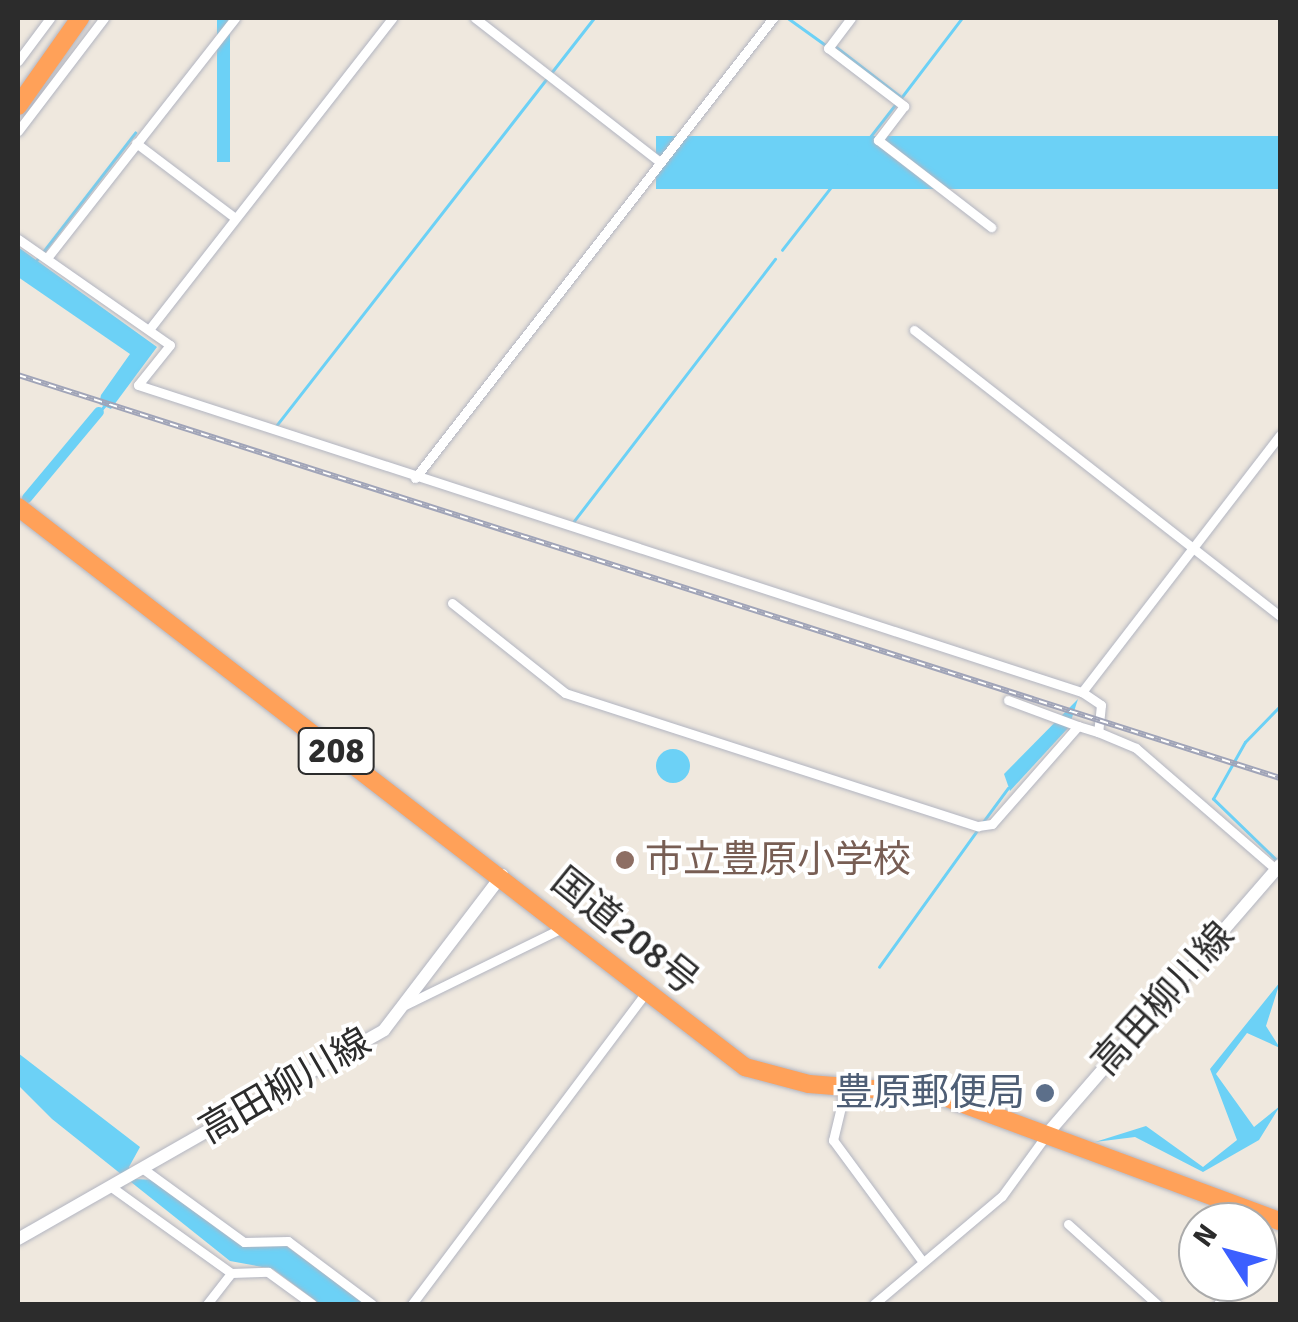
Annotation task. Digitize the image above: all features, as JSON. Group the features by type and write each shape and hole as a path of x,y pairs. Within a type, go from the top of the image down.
{"highway":[{"path":"18,106 80,18"},
{"name":"国道208号","path":"18,507 567,925 745,1067 846,1086 936,1094 1216,1202"}],"main road":[{"name":"高田柳川線","path":"1047,1134 1279,869"},
{"name":"高田柳川線","path":"18,1239 362,1044 402,1006 502,875"}],"street":[{"path":"18,61 50,18"},
{"path":"18,132 104,18"},
{"path":"47,258 235,18"},
{"path":"151,327 392,18"},
{"path":"475,18 660,162"},
{"path":"415,478 773,18"},
{"path":"850,18 828,48 904,106 878,140 990,228"},
{"path":"136,143 235,218"},
{"path":"18,239 151,327 170,345 138,386 1082,692 1101,706 1098,732"},
{"path":"914,330 1280,616"},
{"path":"1082,692 1280,436"},
{"path":"452,603 565,694 978,826 992,824 1078,726"},
{"path":"1008,700 1136,748 1279,869"},
{"path":"402,1006 567,925"},
{"path":"412,1304 654,998"},
{"path":"846,1086 833,1140 920,1258"},
{"path":"874,1304 920,1258 1002,1196 1047,1134"},
{"path":"127,1177 231,1273 268,1272 312,1304"},
{"path":"127,1177 244,1242 288,1241 372,1304"},
{"path":"1068,1224 1157,1304"},
{"path":"207,1304 231,1273"},
{"path":"886,1294 892,1304"}],"water":[{"path":"217,18 230,18 230,162 217,162"},
{"path":"656,136 1280,136 1280,189 656,189"},
{"path":"18,247 157,347 111,409 99,404 101,395 130,354 18,277"},
{"path":"1078,699 1069,727 1010,791 1004,774"},
{"path":"673,749 685,754 690,766 685,778 673,783 661,778 656,766 661,754"},
{"path":"1280,982 1266,1026 1280,1048 1247,1033 1216,1074 1254,1127 1280,1106 1259,1140 1203,1172 1135,1137 1095,1142 1146,1126 1203,1167 1237,1140 1210,1069"},
{"path":"18,1053 140,1147 129,1167 135,1179 155,1180 244,1244 285,1245 366,1304 320,1304 273,1269 230,1261 52,1119 18,1085"}],"waterway":[{"path":"276,426 594,18"},
{"path":"788,18 827,46"},
{"path":"901,98 962,18"},
{"path":"835,46 901,97"},
{"path":"782,250 895,105"},
{"path":"36,261 135,133"},
{"path":"574,521 775,259"},
{"path":"99,412 106,404"},
{"path":"27,498 99,412"},
{"path":"1275,859 1213,799 1245,742 1280,706"},
{"path":"983,822 1008,788"},
{"path":"879,967 978,829"}],"railway":[{"path":"18,375 1280,778"}],"place":[{"name":"市立豊原小学校","path":"625,860"},
{"name":"豊原郵便局","path":"1045,1093"}]}
